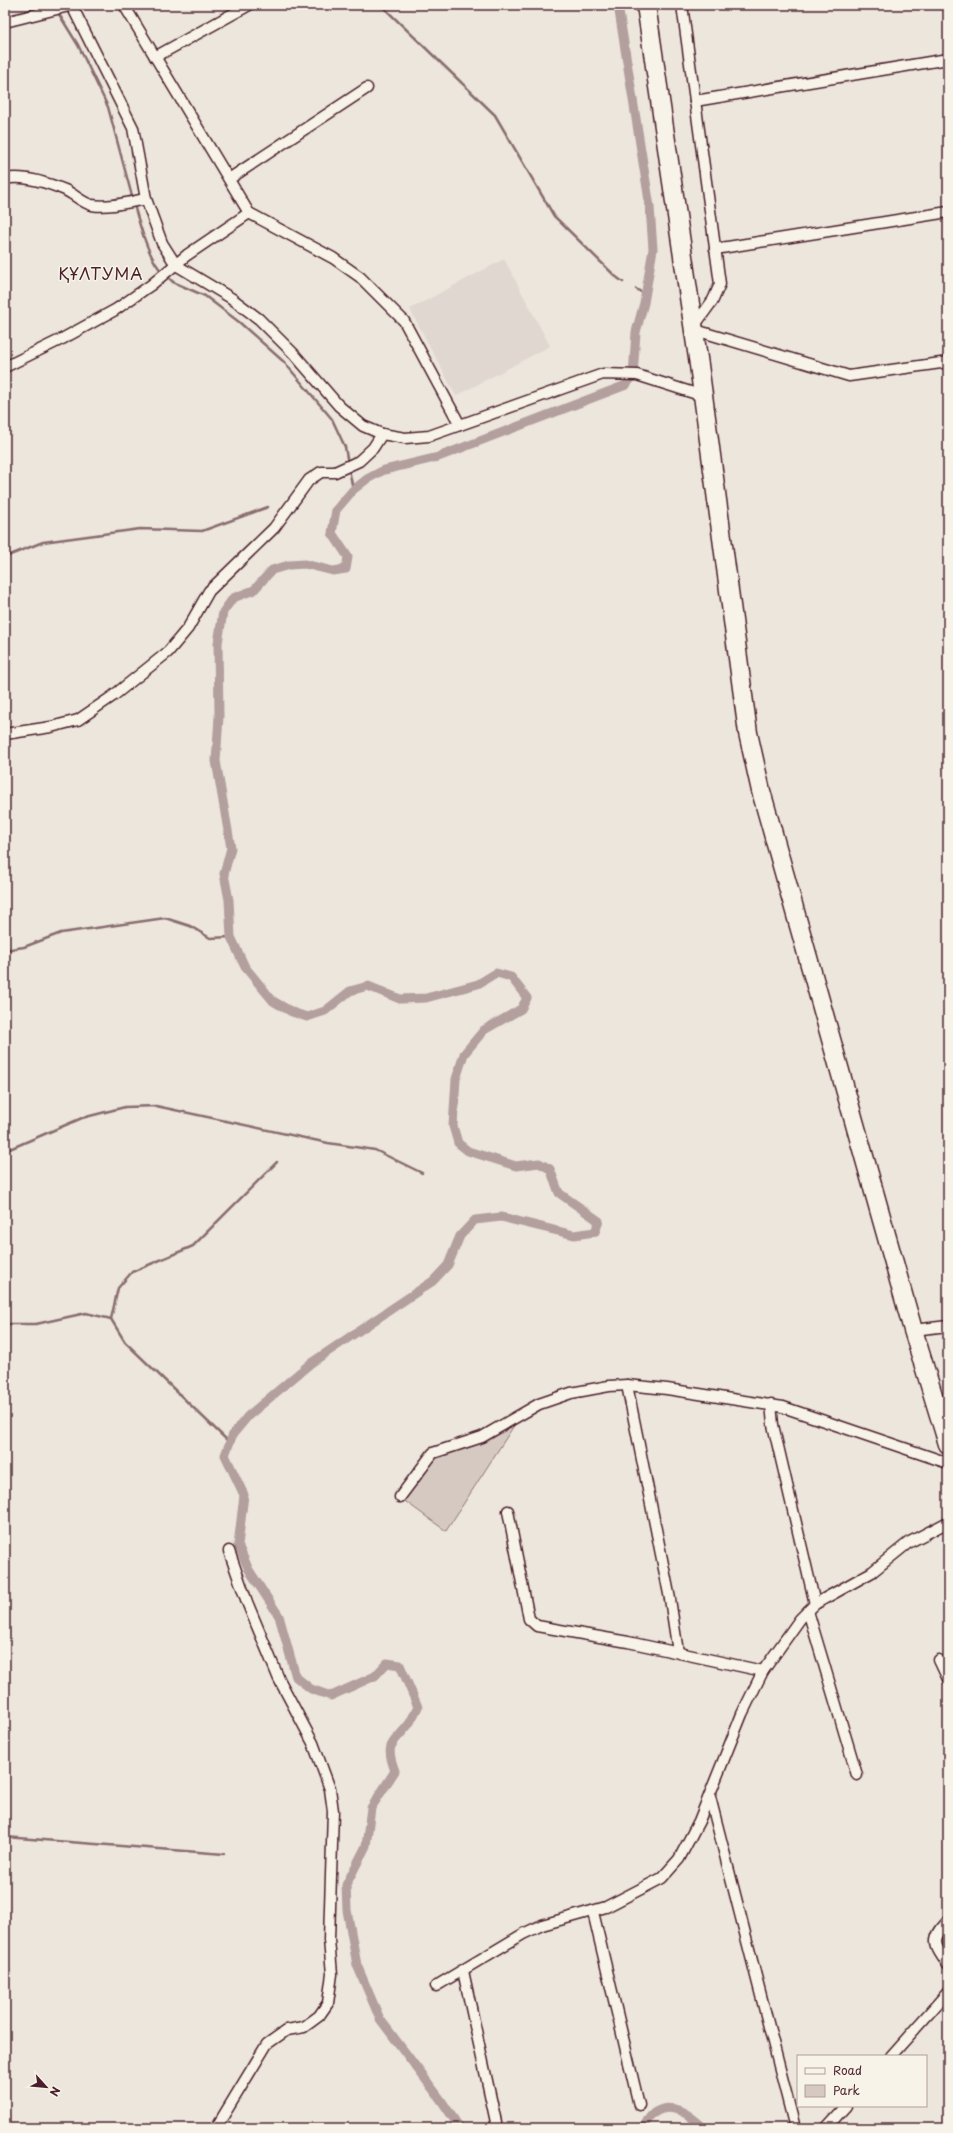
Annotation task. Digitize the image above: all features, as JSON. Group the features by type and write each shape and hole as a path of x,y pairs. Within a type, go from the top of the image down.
{"highway":[{"path":"646,5 692,329 703,396 742,696 759,784 913,1330 948,1444"}],"street":[{"path":"124,5 249,213 333,258 360,277 404,321 460,425"},
{"path":"155,57 249,5"},
{"path":"682,5 720,284 714,300 692,329 849,376 865,375 948,362"},
{"path":"5,22 73,6 133,128 146,199 162,243 176,265 230,298 259,319 294,354 339,406 363,426 382,434 405,438 429,436 603,374 638,375 703,396"},
{"path":"695,101 948,59"},
{"path":"229,179 367,88"},
{"path":"5,179 11,178 38,181 65,190 91,205 114,204 146,199"},
{"path":"715,249 948,212"},
{"path":"5,367 62,339 115,310 249,213"},
{"path":"5,734 51,727 78,720 119,691 168,652 188,628 209,591 274,528 309,480 321,472 335,472 359,461 373,448 382,434"},
{"path":"913,1330 948,1326"},
{"path":"627,1385 670,1599 678,1652"},
{"path":"400,1497 433,1453 482,1436 539,1404 586,1390 627,1385 717,1395 771,1404 948,1463"},
{"path":"771,1404 773,1425 812,1607 857,1775"},
{"path":"508,1511 529,1619 533,1623 543,1629 678,1652 763,1671"},
{"path":"436,1986 463,1971 503,1944 523,1934 542,1925 593,1912 619,1902 652,1884 672,1868 689,1842 710,1797 733,1735 763,1671 790,1631 812,1607 872,1572 920,1536 948,1522"},
{"path":"216,2128 267,2044 288,2030 304,2027 319,2016 328,2003 332,1974 329,1940 333,1811 330,1789 313,1743 279,1679 247,1602 229,1550"},
{"path":"939,1660 948,1679"},
{"path":"710,1797 795,2128"},
{"path":"593,1912 639,2105"},
{"path":"948,1921 939,1931 935,1942 939,1952 948,1965"},
{"path":"463,1971 496,2122"},
{"path":"892,2055 948,1992"},
{"path":"826,2128 845,2107"}],"shaded area":[{"path":"504,259 550,346 456,396 410,309"}],"green space":[{"path":"515,1424 446,1531 402,1499 440,1451 495,1433"}],"waterway":[{"path":"381,5 495,115 554,216 623,282"},
{"path":"460,2128 441,2100 380,2019 357,1965 347,1910 346,1885 366,1846 371,1808 395,1771 390,1749 395,1740 409,1724 418,1707 400,1665 387,1663 375,1676 331,1696 311,1689 296,1677 279,1616 249,1570 238,1545 244,1495 225,1455 233,1434 248,1416 311,1363 433,1281 448,1265 460,1236 475,1220 501,1217 574,1235 595,1232 599,1221 559,1193 550,1169 539,1163 516,1166 468,1151 458,1143 453,1126 456,1079 464,1054 484,1030 521,1009 527,998 511,977 496,973 478,984 426,998 400,999 368,986 350,991 325,1011 307,1017 292,1012 273,1001 245,967 231,937 229,900 224,874 231,848 216,761 219,717 218,643 223,612 233,598 254,590 272,570 289,565 305,564 333,571 346,569 348,557 332,533 336,510 353,490 367,479 384,470 438,457 626,385 633,376 636,332 644,303 653,249 650,207 618,5"},
{"path":"57,11 78,45 108,107 133,200"},
{"path":"134,205 149,250 153,259 163,273"},
{"path":"167,276 173,282 205,296 239,322 284,362 332,419 345,447 348,464"},
{"path":"636,289 646,295"},
{"path":"349,469 353,490"},
{"path":"5,557 43,542 140,529 202,531 268,507"},
{"path":"5,950 24,947 61,933 165,918 190,926 210,938 231,937"},
{"path":"5,1151 82,1118 125,1107 156,1106 328,1143 375,1150 422,1173"},
{"path":"230,1443 125,1342 111,1319 118,1288 132,1272 193,1246 277,1162"},
{"path":"5,1324 36,1324 86,1313 111,1319"},
{"path":"5,1837 224,1854"},
{"path":"642,2128 654,2113 661,2109 668,2108 681,2111 704,2128"}],"district":[{"name":"ҚҰЛТУМА","path":"101,273"}]}
